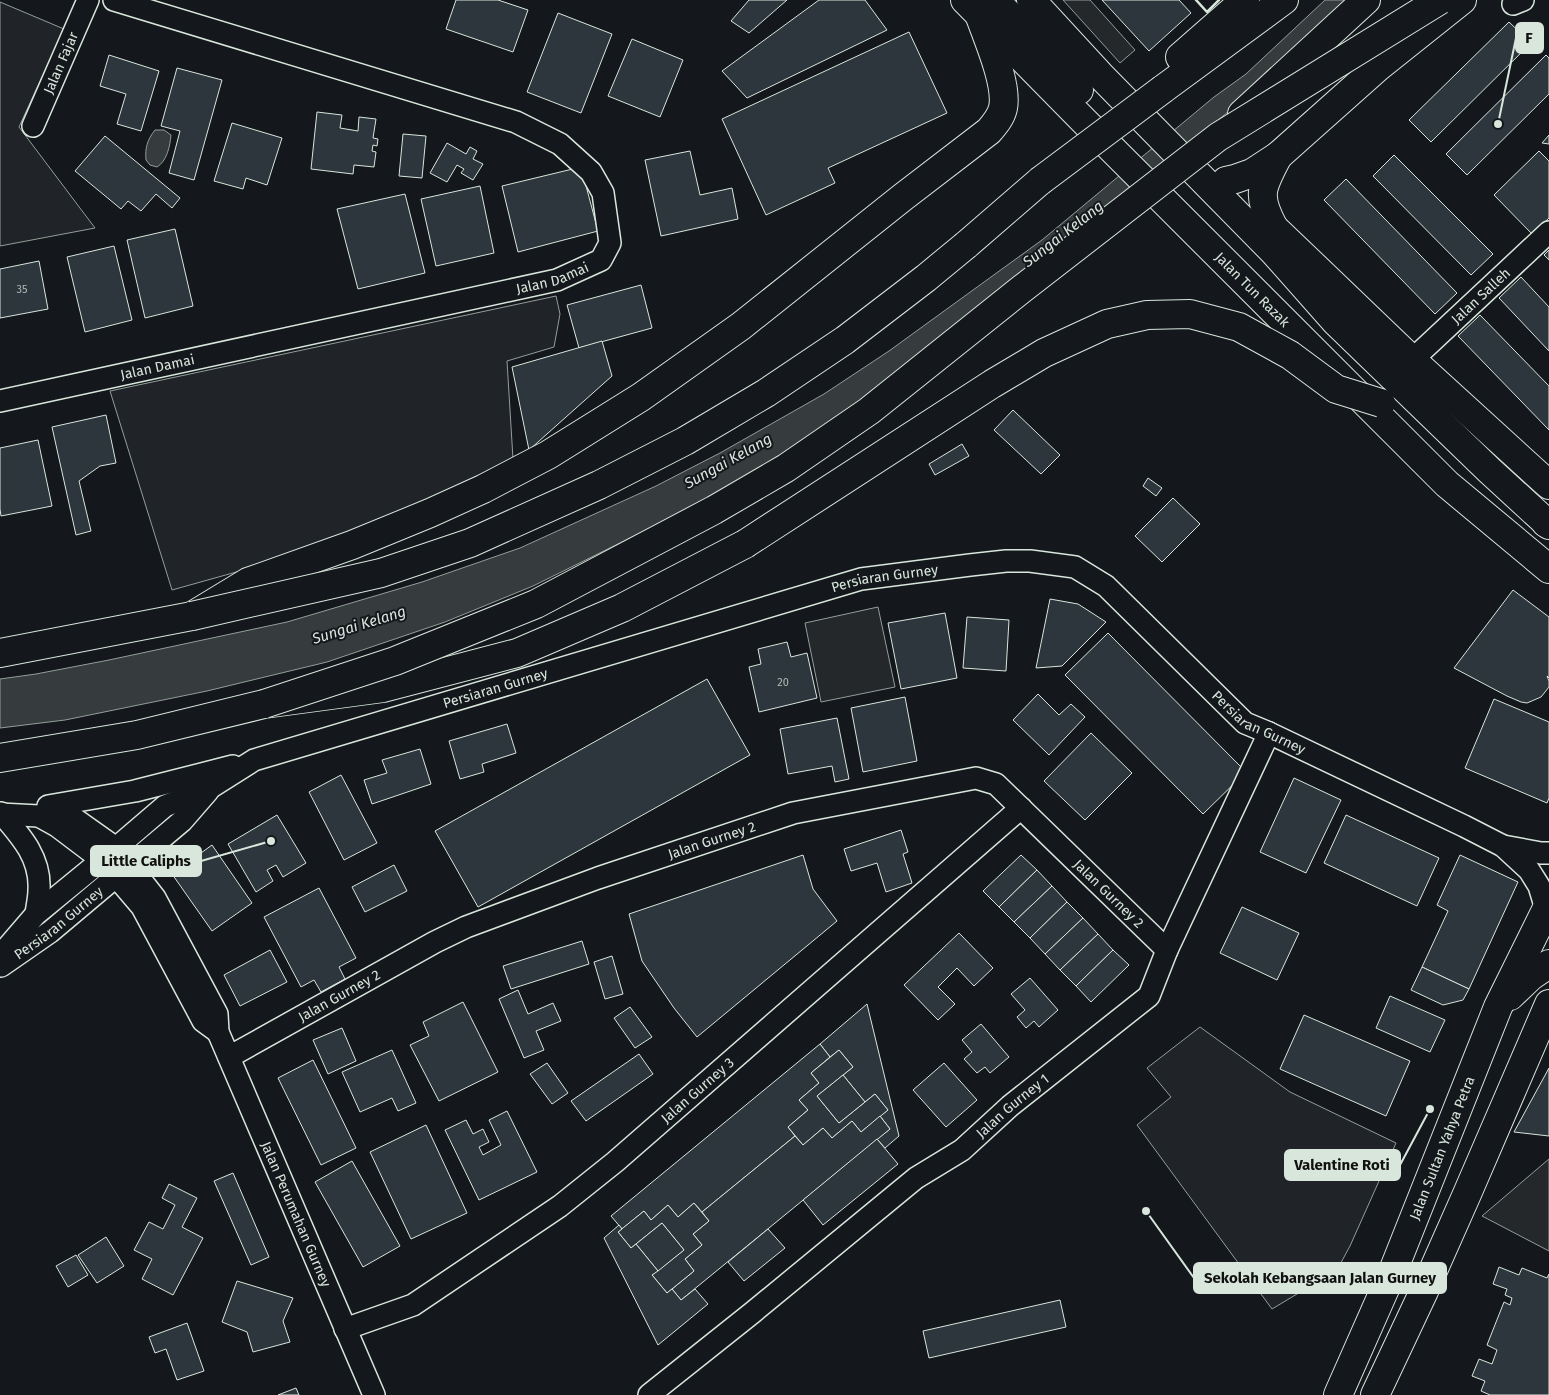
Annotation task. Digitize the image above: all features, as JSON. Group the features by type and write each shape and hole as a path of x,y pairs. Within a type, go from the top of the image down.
{"main road":[{"path":"1032,0 1100,75 1274,252 1336,322 1489,470 1548,524"},
{"path":"1045,0 1130,88 1412,360 1549,485"},
{"path":"0,653 192,616 381,573 470,542 599,485 693,436 766,393 845,340 926,278 1040,181 1111,116 1245,0"},
{"path":"1040,181 1284,0"},
{"path":"0,758 137,734 264,704 395,661 536,604 714,510 786,468 869,411 1218,136 1366,0"},
{"path":"1218,136 1440,0"},
{"path":"1378,67 1440,0"},
{"path":"1226,181 1252,173 1278,156 1378,67 1462,0"},
{"path":"192,616 248,582 352,545 430,513 483,489 548,455 641,397 741,326 989,131 998,120 1003,108 1003,95 980,5"},
{"name":"Jalan Tun Razak","path":"980,5 1085,122 1447,484 1549,569"},
{"name":"Jalan Tun Razak","path":"980,5 1381,403 1472,490 1549,558"},
{"path":"1273,226 1266,214 1261,198 1264,184 1278,156"},
{"path":"264,704 383,688 507,656 622,608 746,544 992,384 1044,353 1106,324 1147,315 1190,314 1239,327 1290,355 1336,389 1381,403"},
{"name":"Jalan Sultan Yahya Petra","path":"1338,1395 1395,1266 1498,1007 1548,906"},
{"path":"1498,1007 1531,976 1549,964"},
{"path":"1375,1395 1460,1212 1547,1014"}],"street":[{"name":"Jalan Fajar","path":"33,126 88,0"},
{"name":"Jalan Damai","path":"0,401 557,280 601,260 610,243 603,194 591,172 560,144 516,122 114,0"},
{"name":"Jalan Salleh","path":"1412,360 1549,232"},
{"name":"Persiaran Gurney","path":"0,956 36,914 165,806 210,788 254,760 861,579 1006,562 1030,561 1075,567 1106,586 1245,723 1504,846 1541,853 1549,852"},
{"name":"Jalan Gurney 1","path":"649,1395 916,1178 962,1150 1010,1106 1149,996 1167,950 1269,733"},
{"path":"1,814 135,791 254,760"},
{"name":"Jalan Gurney 2","path":"229,1057 435,942 466,928 598,878 787,815 976,778 996,784 1167,950"},
{"name":"Persiaran Gurney","path":"0,967 50,932 182,821 210,788"},
{"name":"Jalan Gurney 3","path":"345,1329 413,1305 560,1206 615,1162 1021,808"},
{"path":"1,814 22,837 32,852 39,888 36,914"},
{"name":"Jalan Perumahan Gurney","path":"1,814 39,816 68,814 109,854 123,871 155,898 216,1014 218,1032 374,1395"},
{"name":"Persiaran Gurney","path":"1504,846 1529,870 1548,906"}],"shaded area":[{"path":"1063,0 1090,0 1135,50 1120,63"},
{"path":"0,2 64,29 19,127 95,228 0,246"},
{"path":"556,296 560,314 554,347 507,361 513,459 385,519 247,569 172,590 110,391"},
{"path":"878,607 895,687 821,702 805,623"},
{"path":"1200,1027 1290,1092 1396,1143 1350,1246 1337,1270 1272,1309 1137,1125 1171,1097 1147,1068"},
{"path":"1549,1159 1549,1251 1482,1216"}],"water":[{"name":"Sungai Kelang","path":"1325,0 1358,0 1281,69 1218,120 1128,198 913,366 725,491 533,586 445,622 327,662 207,691 65,720 0,728 0,679 109,660 287,622 422,582 520,548 656,486 720,453 824,394 889,351 1042,240 1214,97 1246,74"},
{"path":"155,130 164,130 171,135 166,157 157,167 150,165 146,160 147,144"}],"building":[{"path":"456,0 498,0 528,10 513,52 446,29"},
{"path":"749,0 787,0 749,33 731,21"},
{"path":"819,0 865,0 887,30 747,98 722,71"},
{"path":"1102,0 1179,0 1191,13 1149,51"},
{"path":"558,13 612,34 581,113 527,92"},
{"path":"1509,22 1531,43 1431,142 1409,120"},
{"path":"909,32 947,113 828,168 835,183 766,215 722,119"},
{"path":"632,39 683,60 660,117 608,96"},
{"path":"109,55 159,71 141,131 117,124 126,94 100,86"},
{"path":"1546,55 1549,58 1549,94 1467,175 1446,154"},
{"path":"177,68 222,80 194,180 169,173 180,131 161,126"},
{"path":"317,112 342,115 340,128 358,131 359,117 376,119 373,138 378,139 377,146 373,145 372,151 376,152 374,167 354,165 353,174 311,169"},
{"path":"232,123 282,138 267,185 246,178 243,189 214,181"},
{"path":"403,134 426,136 422,178 399,176"},
{"path":"1549,135 1549,144 1542,143"},
{"path":"105,136 180,198 172,208 156,194 141,211 128,201 121,209 75,171"},
{"path":"447,143 466,154 470,147 477,151 473,159 483,164 473,180 461,173 464,169 457,165 447,182 430,173"},
{"path":"690,151 700,195 732,188 738,219 661,236 645,160"},
{"path":"1539,151 1549,161 1549,218 1532,234 1494,195"},
{"path":"1394,155 1493,254 1471,275 1373,176"},
{"path":"581,167 598,231 518,252 502,186"},
{"path":"1346,179 1457,293 1435,314 1324,200"},
{"path":"480,186 494,253 436,266 421,199"},
{"path":"405,194 425,273 358,289 337,209"},
{"path":"175,229 193,306 145,318 127,240"},
{"path":"114,246 132,320 85,332 67,257"},
{"path":"1549,250 1549,260 1544,255"},
{"path":"39,261 48,309 0,318 0,269"},
{"path":"1521,277 1549,307 1549,351 1499,298"},
{"path":"641,285 652,328 579,348 567,305"},
{"path":"1480,315 1549,386 1549,430 1458,336"},
{"path":"602,341 612,376 529,450 512,367"},
{"path":"1013,410 1060,455 1041,474 994,430"},
{"path":"106,415 116,463 100,466 79,481 91,531 76,535 52,427"},
{"path":"38,440 52,506 1,516 0,448"},
{"path":"962,444 969,456 935,475 929,464"},
{"path":"1148,478 1162,488 1156,496 1143,486"},
{"path":"1173,498 1200,524 1162,562 1135,536"},
{"path":"1513,590 1549,617 1549,678 1547,676 1549,687 1541,697 1527,703 1507,696 1454,668"},
{"path":"1050,599 1078,604 1106,622 1062,666 1036,668"},
{"path":"945,613 957,678 901,689 888,623"},
{"path":"967,617 1009,620 1006,671 963,668"},
{"path":"1108,633 1246,772 1203,814 1065,675"},
{"path":"787,642 791,657 807,653 817,698 759,712 749,667 761,664 758,649"},
{"path":"707,679 750,755 478,907 435,831"},
{"path":"1038,694 1059,715 1071,704 1085,717 1049,755 1013,720"},
{"path":"905,697 917,761 863,772 851,708"},
{"path":"1494,699 1549,722 1549,798 1547,803 1465,768"},
{"path":"837,718 849,779 835,782 832,766 788,774 780,729"},
{"path":"507,724 516,753 482,764 484,772 460,779 449,741"},
{"path":"1091,733 1132,773 1085,820 1044,781"},
{"path":"420,749 431,784 372,804 364,780 387,773 382,760"},
{"path":"341,775 377,843 344,860 309,792"},
{"path":"1294,778 1341,800 1306,873 1260,852"},
{"path":"277,815 306,863 283,877 276,865 267,870 273,881 256,892 228,844"},
{"path":"1346,815 1439,858 1417,906 1324,863"},
{"path":"901,830 908,852 903,854 912,883 886,892 877,863 851,871 844,849"},
{"path":"212,845 252,903 212,931 172,874"},
{"path":"803,855 813,889 837,921 697,1037 674,1008 642,961 629,914"},
{"path":"1021,855 1037,870 999,907 983,891"},
{"path":"1460,855 1518,882 1469,989 1422,967 1448,911 1437,905"},
{"path":"394,865 407,891 365,912 352,887"},
{"path":"1037,870 1052,886 1014,922 999,907"},
{"path":"1052,886 1067,902 1030,938 1014,922"},
{"path":"319,888 356,958 339,967 345,979 321,992 314,980 301,987 264,917"},
{"path":"1067,902 1083,918 1045,954 1030,938"},
{"path":"1242,907 1299,933 1277,980 1220,953"},
{"path":"1083,918 1098,934 1060,970 1045,954"},
{"path":"959,933 993,968 974,986 957,968 938,987 955,1004 938,1020 904,985"},
{"path":"1098,934 1113,950 1076,986 1060,970"},
{"path":"582,941 589,964 511,989 503,966"},
{"path":"270,950 287,982 240,1006 224,975"},
{"path":"1113,950 1129,965 1091,1002 1076,986"},
{"path":"612,956 623,994 605,999 594,962"},
{"path":"1422,967 1469,989 1463,1000 1443,1005 1411,990"},
{"path":"1030,978 1058,1010 1039,1027 1034,1021 1026,1028 1017,1017 1025,1010 1011,994"},
{"path":"518,990 528,1014 553,1003 561,1021 536,1031 544,1050 524,1058 499,999"},
{"path":"1390,996 1445,1020 1430,1052 1376,1028"},
{"path":"463,1002 498,1072 439,1101 410,1045 429,1036 423,1022"},
{"path":"867,1004 899,1136 885,1148 877,1139 890,1129 880,1116 888,1110 875,1094 865,1102 843,1075 853,1067 839,1050 830,1057 820,1044"},
{"path":"630,1007 652,1037 635,1048 614,1018"},
{"path":"1304,1015 1410,1061 1386,1116 1280,1069"},
{"path":"981,1024 1009,1057 990,1073 985,1067 977,1073 964,1059 972,1052 962,1040"},
{"path":"342,1028 356,1061 328,1074 313,1040"},
{"path":"820,1044 830,1057 811,1073 819,1083 799,1100 808,1110 788,1127 795,1136 702,1212 694,1203 678,1217 668,1205 651,1220 644,1211 622,1229 611,1216"},
{"path":"392,1050 416,1103 398,1111 392,1098 360,1112 342,1072"},
{"path":"839,1050 853,1067 817,1096 839,1123 875,1094 888,1110 861,1132 852,1121 832,1138 823,1128 803,1145 788,1127 808,1110 799,1100 819,1083 811,1073"},
{"path":"639,1054 653,1074 586,1121 571,1101"},
{"path":"313,1060 356,1148 321,1165 278,1078"},
{"path":"547,1063 568,1093 552,1104 530,1074"},
{"path":"944,1063 977,1100 946,1127 913,1090"},
{"path":"1549,1068 1549,1136 1514,1132"},
{"path":"843,1075 865,1102 839,1123 817,1096"},
{"path":"507,1111 537,1172 479,1200 445,1130 466,1120 473,1134 483,1129 489,1142 479,1147 483,1155 501,1145 489,1120"},
{"path":"880,1116 890,1129 681,1300 672,1289 694,1271 685,1259 702,1245 693,1234 709,1221 702,1212 795,1136 803,1145 823,1128 832,1138 852,1121 861,1132"},
{"path":"426,1125 467,1213 411,1239 370,1152"},
{"path":"877,1139 898,1164 823,1225 803,1200"},
{"path":"352,1161 400,1246 363,1267 315,1182"},
{"path":"233,1173 269,1257 251,1265 214,1181"},
{"path":"169,1184 197,1198 182,1227 203,1238 173,1295 142,1279 152,1259 134,1250 149,1222 163,1229 175,1205 162,1198"},
{"path":"694,1203 709,1221 693,1234 702,1245 685,1259 694,1271 667,1293 652,1275 684,1250 662,1223 631,1248 618,1232 644,1211 651,1220 668,1205 678,1217"},
{"path":"662,1223 684,1250 658,1271 636,1244"},
{"path":"619,1225 622,1229 618,1232 631,1248 636,1244 658,1271 652,1275 667,1293 672,1289 681,1300 695,1289 708,1304 658,1345 604,1238"},
{"path":"768,1229 785,1248 744,1281 728,1262"},
{"path":"106,1237 124,1266 97,1283 78,1255"},
{"path":"76,1255 88,1275 68,1287 56,1266"},
{"path":"1499,1267 1519,1275 1522,1268 1547,1278 1549,1274 1549,1395 1490,1395 1481,1391 1485,1381 1472,1376 1479,1359 1492,1364 1497,1350 1487,1345 1504,1302 1510,1305 1512,1298 1505,1295 1507,1289 1493,1284"},
{"path":"237,1281 293,1298 283,1321 290,1342 253,1352 247,1332 222,1322"},
{"path":"1060,1300 1066,1327 929,1358 923,1331"},
{"path":"187,1323 204,1371 177,1380 166,1349 155,1353 149,1337"},
{"path":"296,1388 299,1395 278,1395"}],"wall":[{"path":"1196,0 1207,12 1219,0"}],"place":[{"name":"F","path":"1498,124"},
{"name":"Little Caliphs","path":"271,841"},
{"name":"Valentine Roti","path":"1430,1109"},
{"name":"Sekolah Kebangsaan Jalan Gurney","path":"1146,1211"}]}
